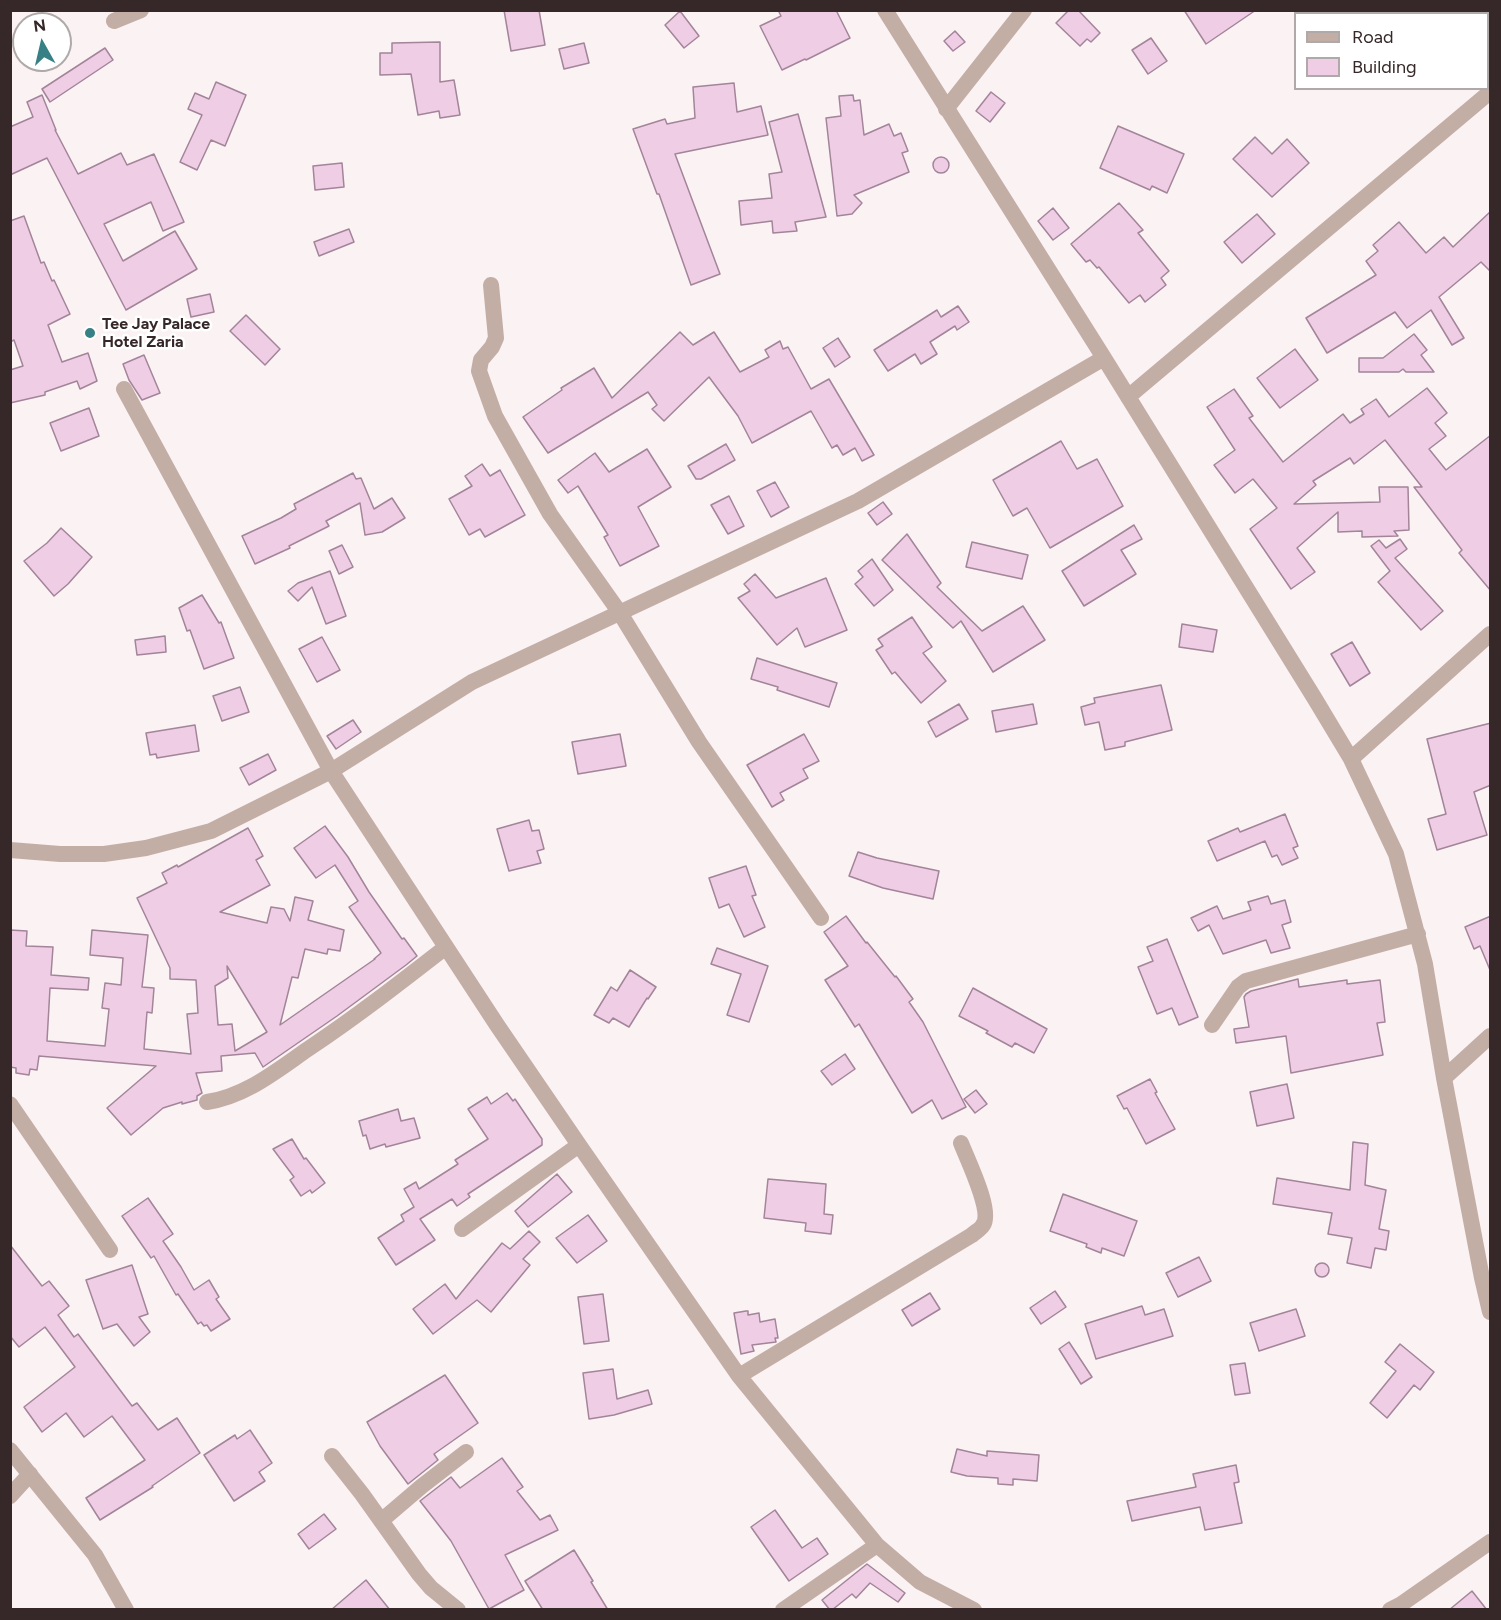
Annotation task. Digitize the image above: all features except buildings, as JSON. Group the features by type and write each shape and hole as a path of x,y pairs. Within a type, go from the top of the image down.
{"street":[{"path":"114,21 141,10"},
{"path":"885,10 1104,358 1351,759 1396,854 1425,964 1444,1078 1482,1278 1491,1312"},
{"path":"946,109 1024,10"},
{"path":"1128,397 1491,92"},
{"path":"491,285 496,338 481,360 479,371 495,416 550,514 620,613 699,742 821,918"},
{"path":"10,850 60,854 104,854 146,848 211,831 332,771 472,682 858,501 1104,358"},
{"path":"124,389 332,771 446,947 579,1145 739,1376 877,1545 920,1582 974,1610"},
{"path":"1351,759 1491,634"},
{"path":"1212,1025 1238,987 1246,981 1418,934"},
{"path":"207,1102 224,1100 258,1084 365,1010 446,947"},
{"path":"1444,1078 1491,1036"},
{"path":"10,1104 110,1250"},
{"path":"739,1376 972,1235 983,1226 986,1217 980,1192 961,1143"},
{"path":"462,1229 579,1145"},
{"path":"10,1450 95,1555 126,1610"},
{"path":"381,1521 466,1452"},
{"path":"332,1456 363,1494 425,1581 458,1610"},
{"path":"10,1496 30,1474"},
{"path":"1390,1610 1491,1542"},
{"path":"783,1610 877,1545"}],"place":[{"name":"Tee Jay Palace Hotel Zaria","path":"90,333"}]}
